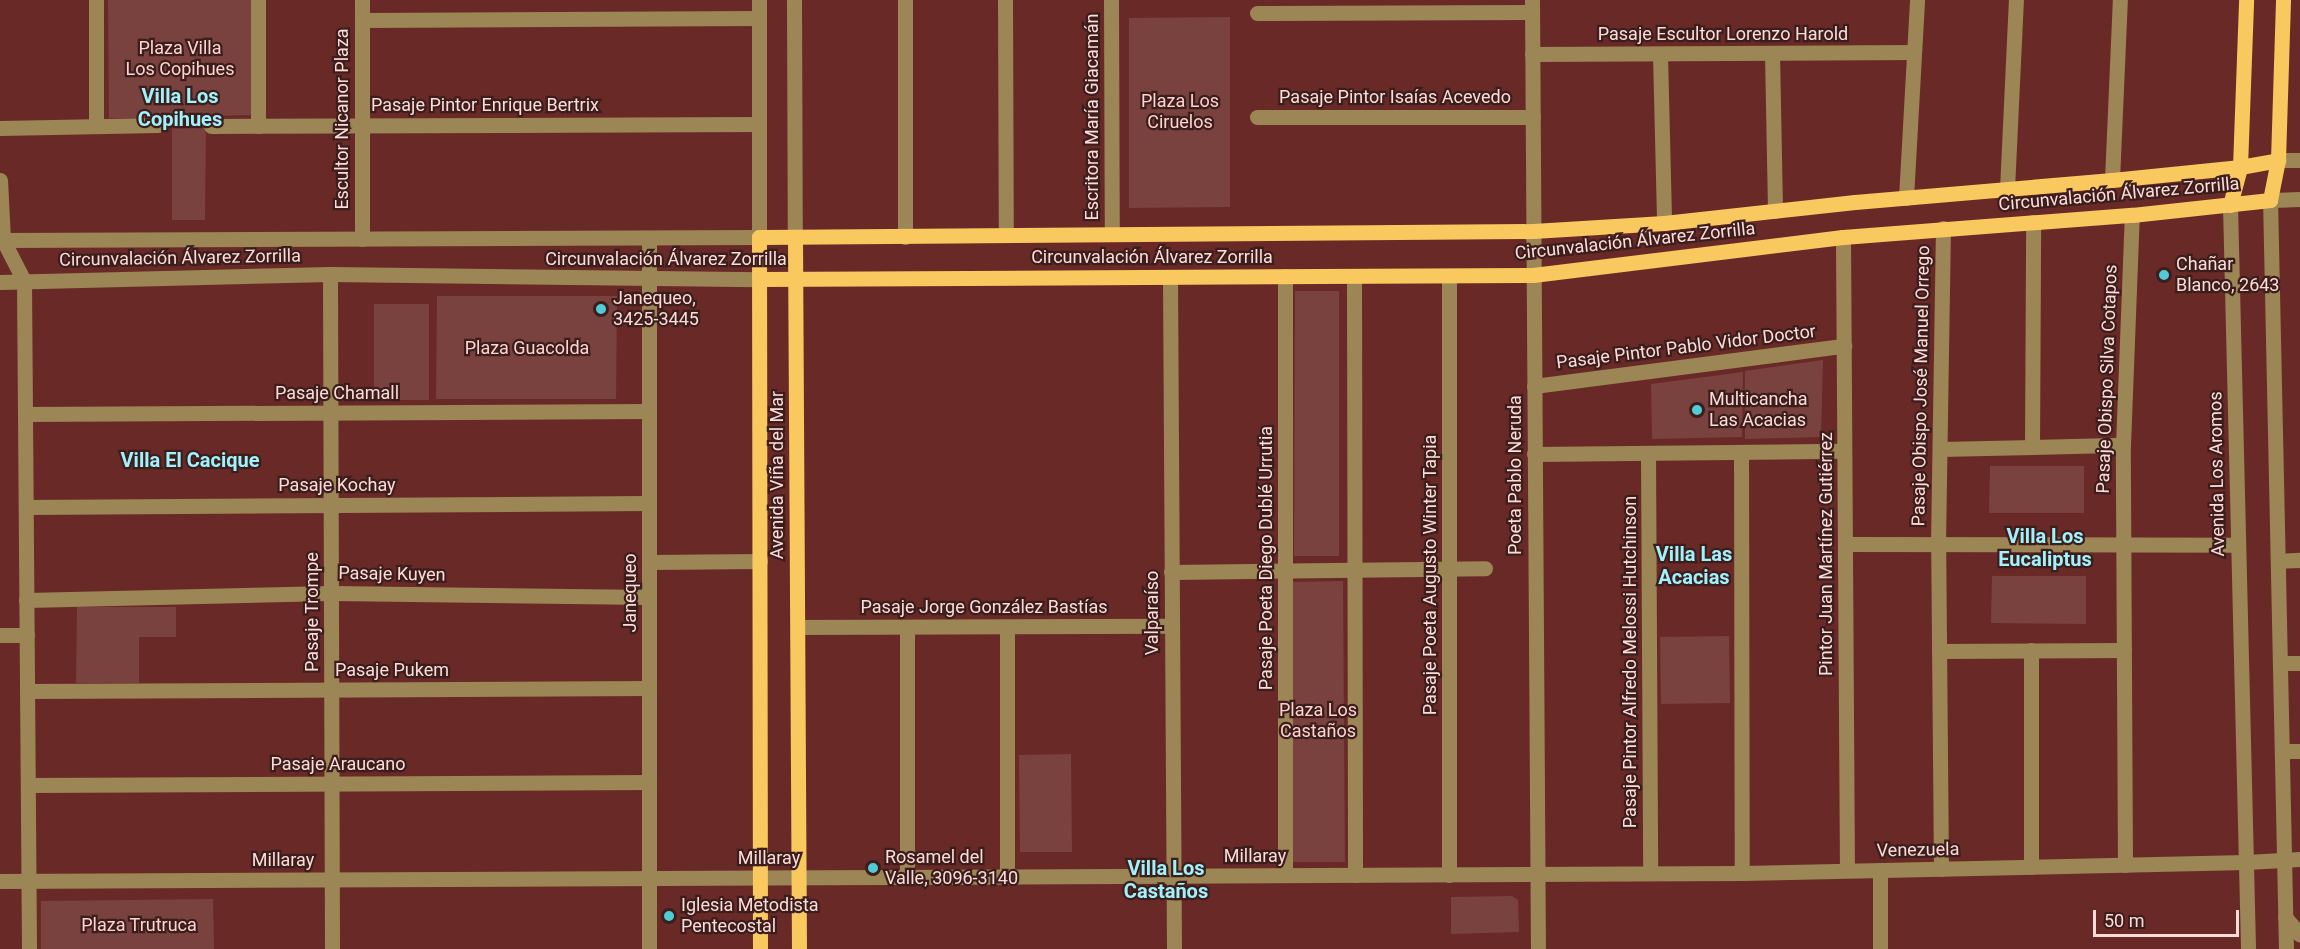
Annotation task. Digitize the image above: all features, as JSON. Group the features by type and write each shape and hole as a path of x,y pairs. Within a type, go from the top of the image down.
{"main road":[{"name":"Avenida Los Aromos","path":"2230,205 2240,167 2246,0"},
{"path":"2270,200 2278,160 2283,0"},
{"name":"Circunvalación Álvarez Zorrilla","path":"759,237 1533,231 1664,223 2240,167 2278,160"},
{"name":"Circunvalación Álvarez Zorrilla","path":"759,279 1533,275 1844,237 2132,215 2270,200"},
{"name":"Avenida Viña del Mar","path":"759,237 760,949"},
{"name":"Avenida Viña del Mar","path":"795,237 799,949"}],"street":[{"path":"96,0 96,125"},
{"path":"258,0 258,126"},
{"name":"Escultor Nicanor Plaza","path":"362,0 362,239"},
{"name":"Avenida Viña del Mar","path":"759,0 759,237"},
{"name":"Avenida Viña del Mar","path":"794,0 795,237"},
{"path":"905,0 906,237"},
{"path":"1005,0 1006,235"},
{"name":"Escritora María Giacamán","path":"1111,0 1112,234"},
{"path":"1906,198 1917,0"},
{"path":"2007,189 2016,0"},
{"path":"2112,180 2120,0"},
{"path":"1257,13 1532,6"},
{"name":"Poeta Pablo Neruda","path":"1532,6 1538,949"},
{"path":"362,20 759,18"},
{"name":"Pasaje Escultor Lorenzo Harold","path":"1532,54 1914,52"},
{"path":"1772,53 1775,211"},
{"path":"1660,54 1664,223"},
{"name":"Pasaje Pintor Isaías Acevedo","path":"1257,117 1533,117"},
{"name":"Pasaje Pintor Enrique Bertrix","path":"211,126 759,124"},
{"path":"0,128 158,125"},
{"name":"Circunvalación Álvarez Zorrilla","path":"2278,160 2300,160"},
{"path":"0,180 2,240 24,281 29,949"},
{"name":"Circunvalación Álvarez Zorrilla","path":"2270,200 2300,199"},
{"path":"2270,200 2286,949"},
{"name":"Avenida Los Aromos","path":"2230,205 2248,949"},
{"name":"Pasaje Obispo Silva Cotapos","path":"2125,865 2123,445 2132,215"},
{"path":"2032,447 2033,222"},
{"name":"Pasaje Obispo José Manuel Orrego","path":"1941,868 1938,544 1943,228"},
{"name":"Circunvalación Álvarez Zorrilla","path":"2,240 759,237"},
{"name":"Pintor Juan Martínez Gutiérrez","path":"1844,237 1847,870"},
{"name":"Janequeo","path":"649,238 650,949"},
{"name":"Circunvalación Álvarez Zorrilla","path":"0,282 330,274 759,279"},
{"name":"Pasaje Trompe","path":"330,274 332,949"},
{"name":"Pasaje Poeta Diego Dublé Urrutia","path":"1285,276 1285,876"},
{"path":"1354,276 1355,875"},
{"name":"Pasaje Poeta Augusto Winter Tapia","path":"1449,276 1449,875"},
{"name":"Valparaíso","path":"1170,277 1174,949"},
{"name":"Pasaje Pintor Pablo Vidor Doctor","path":"1534,386 1844,346"},
{"name":"Pasaje Chamall","path":"25,414 649,411"},
{"path":"1940,449 2123,445"},
{"path":"1741,452 1742,873"},
{"path":"1534,454 1844,452"},
{"name":"Pasaje Pintor Alfredo Melossi Hutchinson","path":"1648,453 1650,872"},
{"name":"Pasaje Kochay","path":"26,507 649,503"},
{"path":"1845,544 2238,545"},
{"path":"2278,561 2300,560"},
{"path":"649,562 760,561"},
{"path":"1171,572 1485,568"},
{"name":"Pasaje Kuyen","path":"26,600 331,593 649,597"},
{"name":"Pasaje Jorge González Bastías","path":"798,627 1171,626"},
{"path":"907,627 907,877"},
{"path":"1007,627 1007,877"},
{"path":"0,635 27,635"},
{"path":"2031,650 2031,867"},
{"path":"1940,651 2124,650"},
{"path":"2280,663 2300,663"},
{"name":"Pasaje Pukem","path":"27,691 649,688"},
{"path":"2282,751 2300,751"},
{"name":"Pasaje Araucano","path":"28,785 649,782"},
{"name":"Venezuela","path":"1537,874 1742,873 2300,859"},
{"path":"1880,870 1880,949"},
{"name":"Millaray","path":"0,881 1537,874"},
{"path":"2285,917 2300,935"}],"green space":[{"name":"Plaza Villa Los Copihues","path":"108,0 251,0 251,115 206,116 205,220 172,220 172,118 109,118"},
{"name":"Plaza Los Ciruelos","path":"1230,17 1230,207 1129,208 1129,18"},
{"path":"1295,291 1339,291 1339,556 1294,556"},
{"name":"Plaza Guacolda","path":"437,296 617,296 616,399 436,399"},
{"path":"374,304 429,304 429,400 374,400"},
{"path":"1823,360 1821,437 1745,439 1745,371"},
{"name":"Multicancha Las Acacias","path":"1743,372 1742,437 1652,439 1651,384"},
{"path":"1990,466 2084,466 2084,513 1989,513"},
{"path":"1992,576 2086,576 2086,624 1991,623"},
{"name":"Plaza Los Castaños","path":"1343,581 1345,862 1293,862 1291,582"},
{"path":"77,607 176,607 176,637 139,637 139,683 76,683"},
{"path":"1729,636 1730,703 1661,704 1660,637"},
{"path":"1071,754 1072,852 1020,852 1019,755"},
{"path":"1512,896 1518,900 1519,932 1451,934 1451,897"},
{"name":"Plaza Trutruca","path":"213,899 214,949 41,949 41,901"}],"place":[{"name":"Chañar Blanco, 2643","path":"2164,275"},
{"name":"Janequeo, 3425-3445","path":"601,309"},
{"name":"Multicancha Las Acacias","path":"1697,410"},
{"name":"Rosamel del Valle, 3096-3140","path":"873,868"},
{"name":"Iglesia Metodista Pentecostal","path":"669,916"}],"district":[{"name":"Villa Los Copihues","path":"180,108"},
{"name":"Villa El Cacique","path":"190,460"},
{"name":"Villa Los Eucaliptus","path":"2045,548"},
{"name":"Villa Las Acacias","path":"1694,566"},
{"name":"Villa Los Castaños","path":"1166,880"}]}
